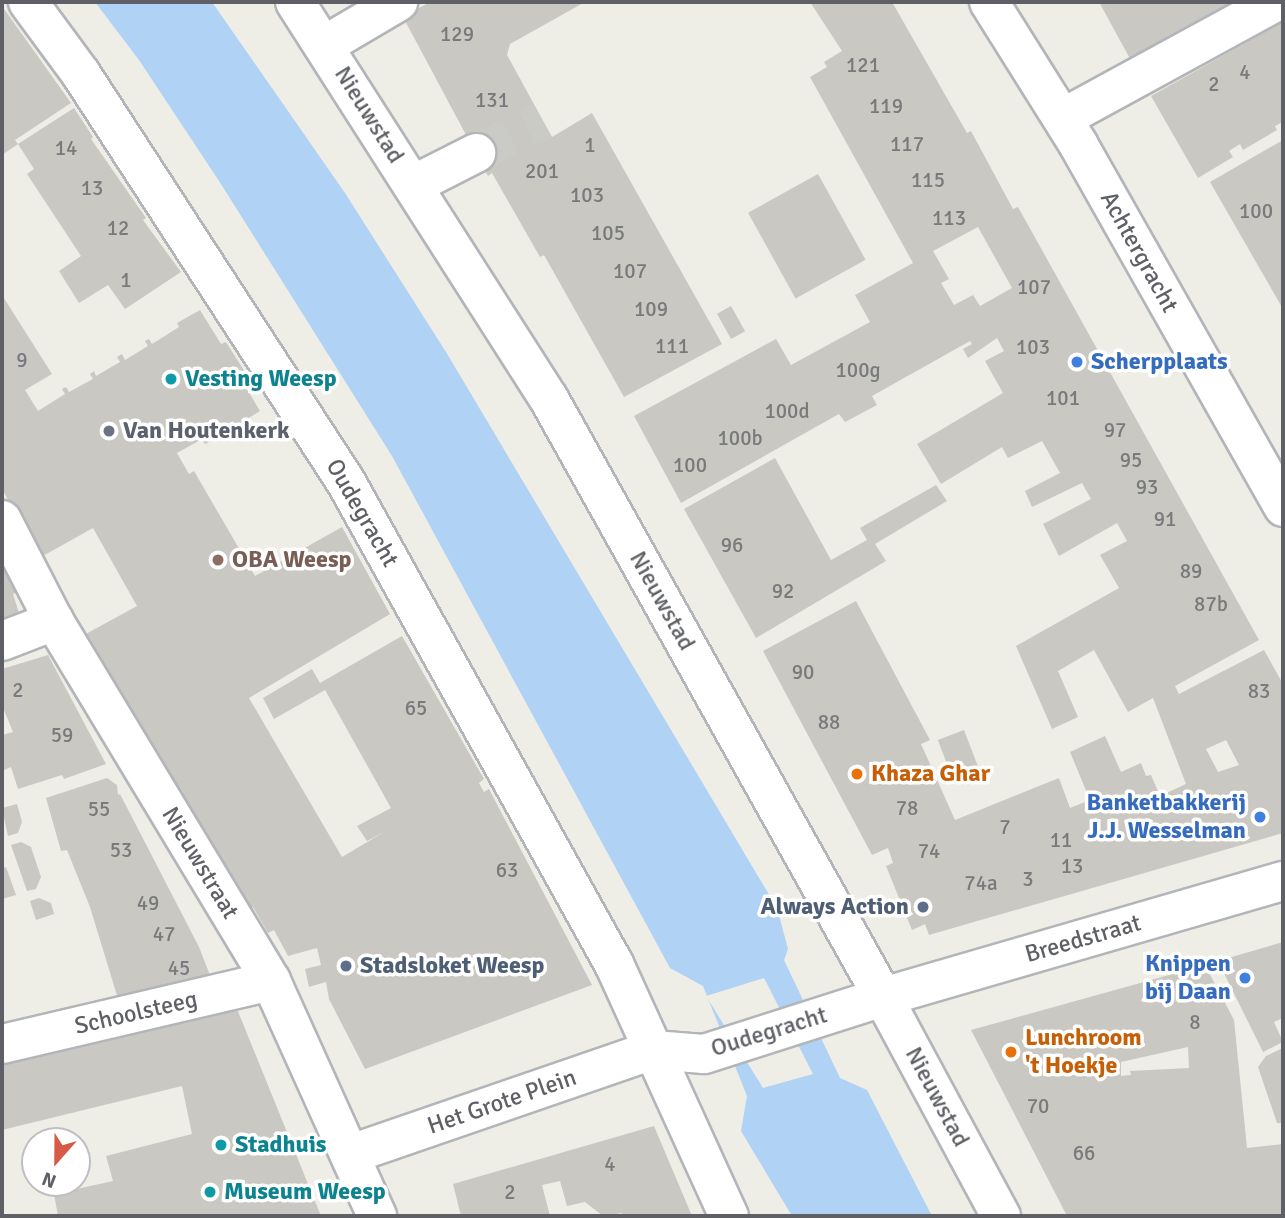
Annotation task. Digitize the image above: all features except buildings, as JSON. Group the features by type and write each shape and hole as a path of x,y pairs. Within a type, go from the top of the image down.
{"street":[{"name":"Oudegracht","path":"28,2 81,74 346,482 614,964 729,1216"},
{"name":"Nieuwstad","path":"295,2 549,399 883,997 1001,1216"},
{"path":"325,45 398,2"},
{"name":"Achtergracht","path":"989,2 1063,118 1283,507"},
{"path":"1063,118 1276,2"},
{"path":"413,185 476,153"},
{"name":"Nieuwstraat","path":"2,520 54,621 271,981 377,1216"},
{"path":"2,641 54,621"},
{"name":"Breedstraat","path":"883,997 1283,881"},
{"name":"Schoolsteeg","path":"2,1044 271,981"},
{"name":"Oudegracht","path":"653,1050 704,1054 883,997"},
{"name":"Het Grote Plein","path":"351,1154 653,1050"}],"water":[{"path":"95,2 212,2 345,193 446,352 777,908 788,949 784,960 840,1078 867,1090 932,1216 792,1216 741,1131 747,1096 703,986 670,968 392,456 221,184 139,60"}],"pier":[{"path":"764,978 813,1074 763,1088 706,996"}],"tunnel":[{"path":"476,153 542,121"}],"place":[{"name":"Scherpplaats","path":"1077,362"},
{"name":"Vesting Weesp","path":"171,379"},
{"name":"Van Houtenkerk","path":"109,431"},
{"name":"OBA Weesp","path":"218,560"},
{"name":"Khaza Ghar","path":"857,774"},
{"name":"Banketbakkerij J.J. Wesselman","path":"1260,817"},
{"name":"Always Action","path":"923,907"},
{"name":"Stadsloket Weesp","path":"346,966"},
{"name":"Knippen bij Daan","path":"1245,978"},
{"name":"Lunchroom 't Hoekje","path":"1011,1052"},
{"name":"Stadhuis","path":"221,1145"},
{"name":"Museum Weesp","path":"210,1192"}]}
